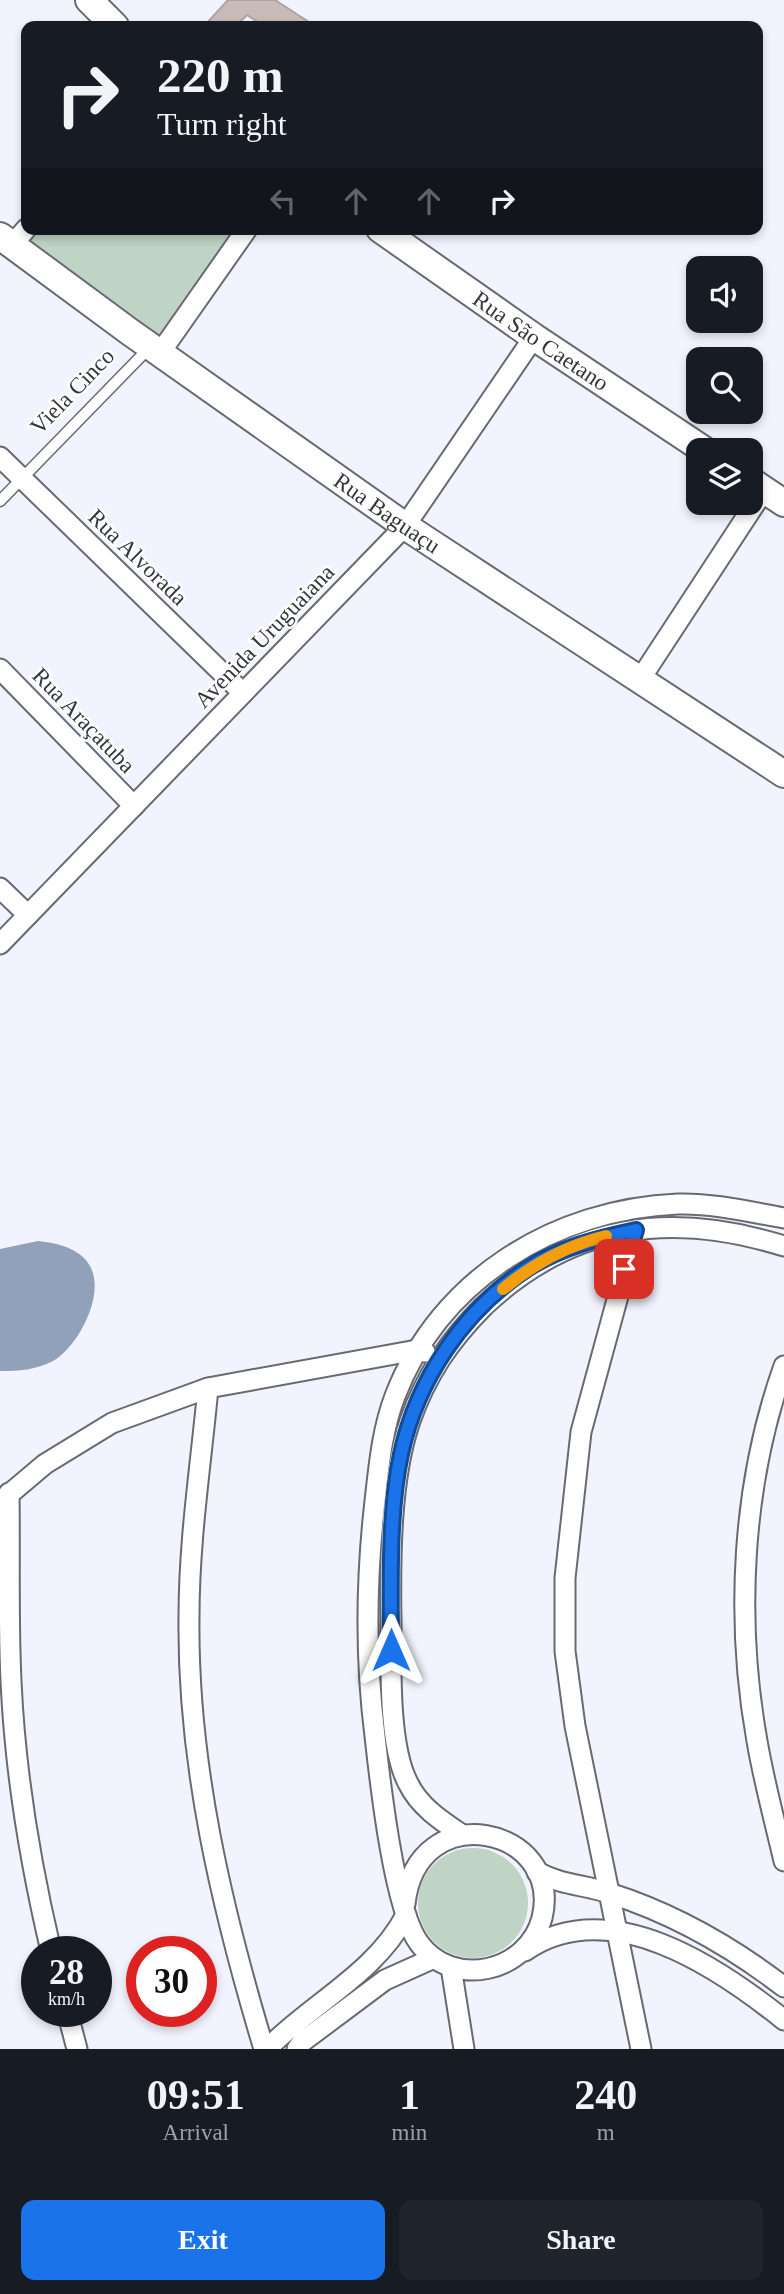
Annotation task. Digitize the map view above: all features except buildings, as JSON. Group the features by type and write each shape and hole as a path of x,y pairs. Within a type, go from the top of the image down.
{"main road":[{"path":"89,0 110,21"},
{"name":"Rua São Caetano","path":"389,235 534,337 686,438"},
{"name":"Rua Baguaçu","path":"12,237 155,350 405,526 784,774"}],"street":[{"name":"Viela Cinco","path":"155,350 242,235"},
{"name":"Avenida Uruguaiana","path":"0,944 405,526 534,337"},
{"name":"Rua Alvorada","path":"0,457 243,693"},
{"path":"640,678 766,491"},
{"name":"Rua Araçatuba","path":"0,668 134,806"},
{"path":"0,888 28,915"},
{"path":"784,1218 695,1205 628,1209 577,1222 529,1243 485,1273 446,1309 417,1350 395,1397 382,1445 367,1604 368,1683 378,1764 405,1910 421,1947 443,1963 474,1971 498,1967 537,1943 560,1934 583,1930 618,1932 683,1954 718,1972 784,2020"},
{"path":"693,1227 695,1205"},
{"path":"460,1834 431,1813 408,1784 400,1764 391,1674 393,1553 400,1456 410,1421 440,1356 466,1324 526,1269 573,1247 636,1230 693,1227 749,1235 784,1246"},
{"path":"636,1230 581,1432 565,1578 565,1651 575,1726 641,2049"},
{"path":"47,1936 35,1884 20,1784 11,1681 5,1497 45,1464 112,1423 208,1388 417,1350 440,1356"},
{"path":"784,1366 765,1431 752,1490 744,1612 757,1741 784,1861"},
{"path":"208,1388 189,1616 195,1729 210,1837 234,1949 266,2049 293,2023 386,1949 405,1910 407,1885 414,1867 426,1852 442,1841 460,1834 484,1834 505,1840 524,1854 537,1872 543,1894 542,1917 533,1938 518,1955"},
{"path":"537,1872 560,1884 608,1892 713,1938 784,1987"},
{"path":"297,2049 302,2042 386,1980 443,1963"},
{"path":"443,1963 464,2049"},
{"path":"71,2027 77,2049"}],"lane":[{"name":"Viela Cinco","path":"0,501 155,350"}],"green space":[{"path":"35,235 229,235 157,343 24,247"},
{"path":"473,1848 494,1852 512,1864 524,1882 528,1903 524,1924 512,1942 494,1954 473,1958 452,1954 434,1942 422,1924 418,1903 422,1882 434,1864 452,1852"}],"water":[{"path":"38,1241 67,1248 86,1260 94,1278 92,1305 72,1344 53,1361 27,1369 0,1371 0,1249"}],"slow traffic":[{"path":"503,1289 526,1269 561,1251 606,1236"}],"route":[{"path":"391,1650 394,1528 400,1456 410,1421 440,1356 466,1324 499,1292 526,1269 561,1251 598,1238 636,1230 624,1269"}]}
